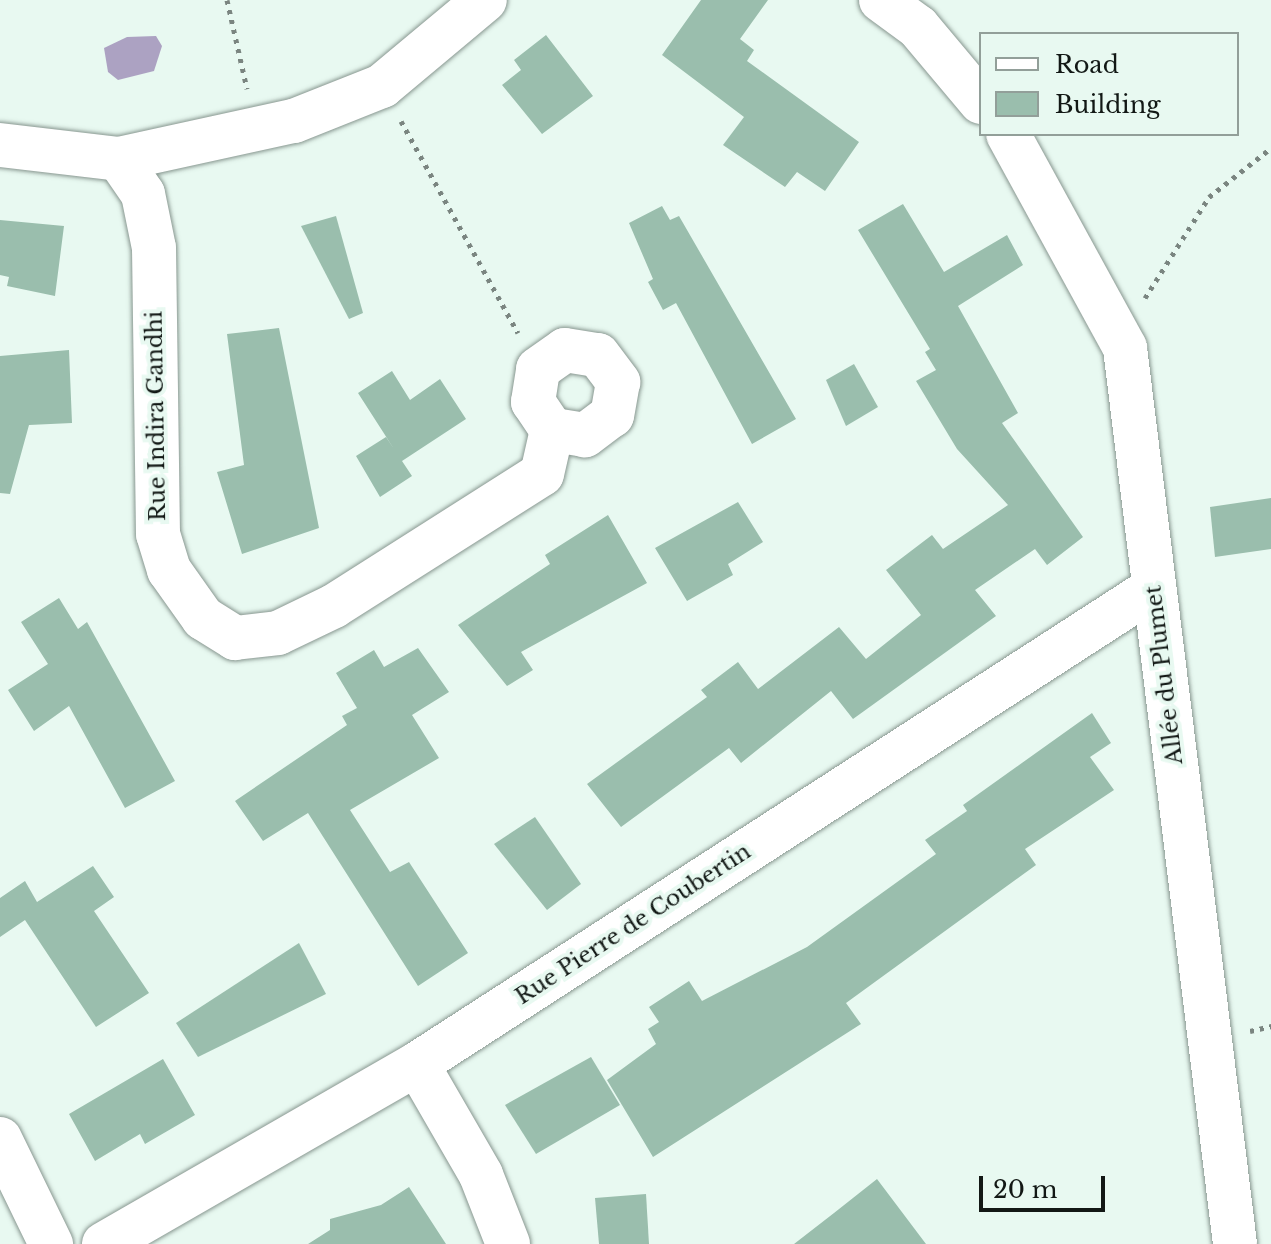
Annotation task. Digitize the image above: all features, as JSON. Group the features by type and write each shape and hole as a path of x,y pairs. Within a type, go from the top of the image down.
{"street":[{"path":"0,145 119,159 256,129 382,86 485,0"},
{"path":"881,0 918,27 979,100"},
{"name":"Allée du Plumet","path":"1009,136 1120,339 1235,1244"},
{"name":"Rue Indira Gandhi","path":"119,159 143,194 154,248 158,534 169,570 203,618 235,638 278,633 334,606 542,474 552,430"},
{"path":"565,350 598,355 618,382 612,415 585,435 552,430 533,402 538,369 565,350"},
{"name":"Rue Pierre de Coubertin","path":"104,1244 417,1064 1154,588"},
{"path":"417,1064 481,1175 508,1244"},
{"path":"0,1139 51,1244"}],"path":[{"path":"227,0 256,129"},
{"path":"382,86 538,369"},
{"path":"1120,339 1209,197 1271,148"},
{"path":"1247,1031 1271,1026"}],"shaded area":[{"path":"156,36 162,46 154,71 118,80 108,72 104,48 127,37"}],"building":[{"path":"701,0 768,0 740,39 754,50 747,61 859,142 825,191 797,172 785,187 723,145 744,117 662,55"},
{"path":"546,35 593,96 542,134 502,85 521,70 514,60"},
{"path":"903,204 944,272 1007,235 1023,265 958,306 1018,413 1002,423 1083,537 1047,565 1035,549 975,590 996,616 853,719 831,691 741,763 729,748 621,827 587,784 707,697 701,690 738,662 758,689 839,627 866,659 921,615 886,570 932,535 943,549 1008,505 957,449 916,381 936,370 925,352 930,349 858,230"},
{"path":"662,206 670,220 679,216 796,419 752,444 676,303 663,310 648,282 653,279 629,223"},
{"path":"336,216 363,313 349,319 301,226"},
{"path":"0,220 64,226 55,296 7,286 9,277 0,275"},
{"path":"279,328 319,528 242,554 217,472 244,465 227,334"},
{"path":"69,350 72,423 29,425 10,494 0,493 0,356"},
{"path":"854,364 878,407 846,426 826,380"},
{"path":"392,371 410,400 440,379 466,419 402,461 412,476 380,497 356,456 386,437 394,449 358,393"},
{"path":"1271,498 1271,549 1215,557 1210,507"},
{"path":"738,502 763,542 728,564 733,575 687,601 655,548"},
{"path":"608,515 647,583 521,652 533,670 507,686 458,625 550,564 545,555"},
{"path":"59,598 78,629 87,622 175,781 125,808 69,706 34,731 8,690 48,664 21,622"},
{"path":"418,648 449,692 412,715 439,758 350,810 390,872 409,862 468,953 418,986 308,813 263,841 235,801 347,725 342,716 357,708 336,673 374,650 384,667"},
{"path":"1092,713 1111,743 1090,757 1114,790 1025,849 1036,865 846,1003 861,1024 653,1157 607,1080 656,1044 648,1029 659,1022 649,1007 689,981 702,1001 807,947 936,854 925,840 967,811 963,805"},
{"path":"535,817 581,884 547,910 494,844"},
{"path":"93,866 114,897 94,911 149,993 96,1027 25,920 0,937 0,898 25,881 37,902"},
{"path":"299,943 326,994 198,1057 176,1023"},
{"path":"591,1057 620,1105 536,1154 505,1105"},
{"path":"163,1059 195,1115 145,1144 140,1134 95,1161 69,1114"},
{"path":"877,1179 926,1244 794,1244 834,1213"},
{"path":"409,1187 446,1244 308,1244 330,1230 330,1219 381,1205"},
{"path":"646,1194 649,1244 599,1244 595,1198"}]}
